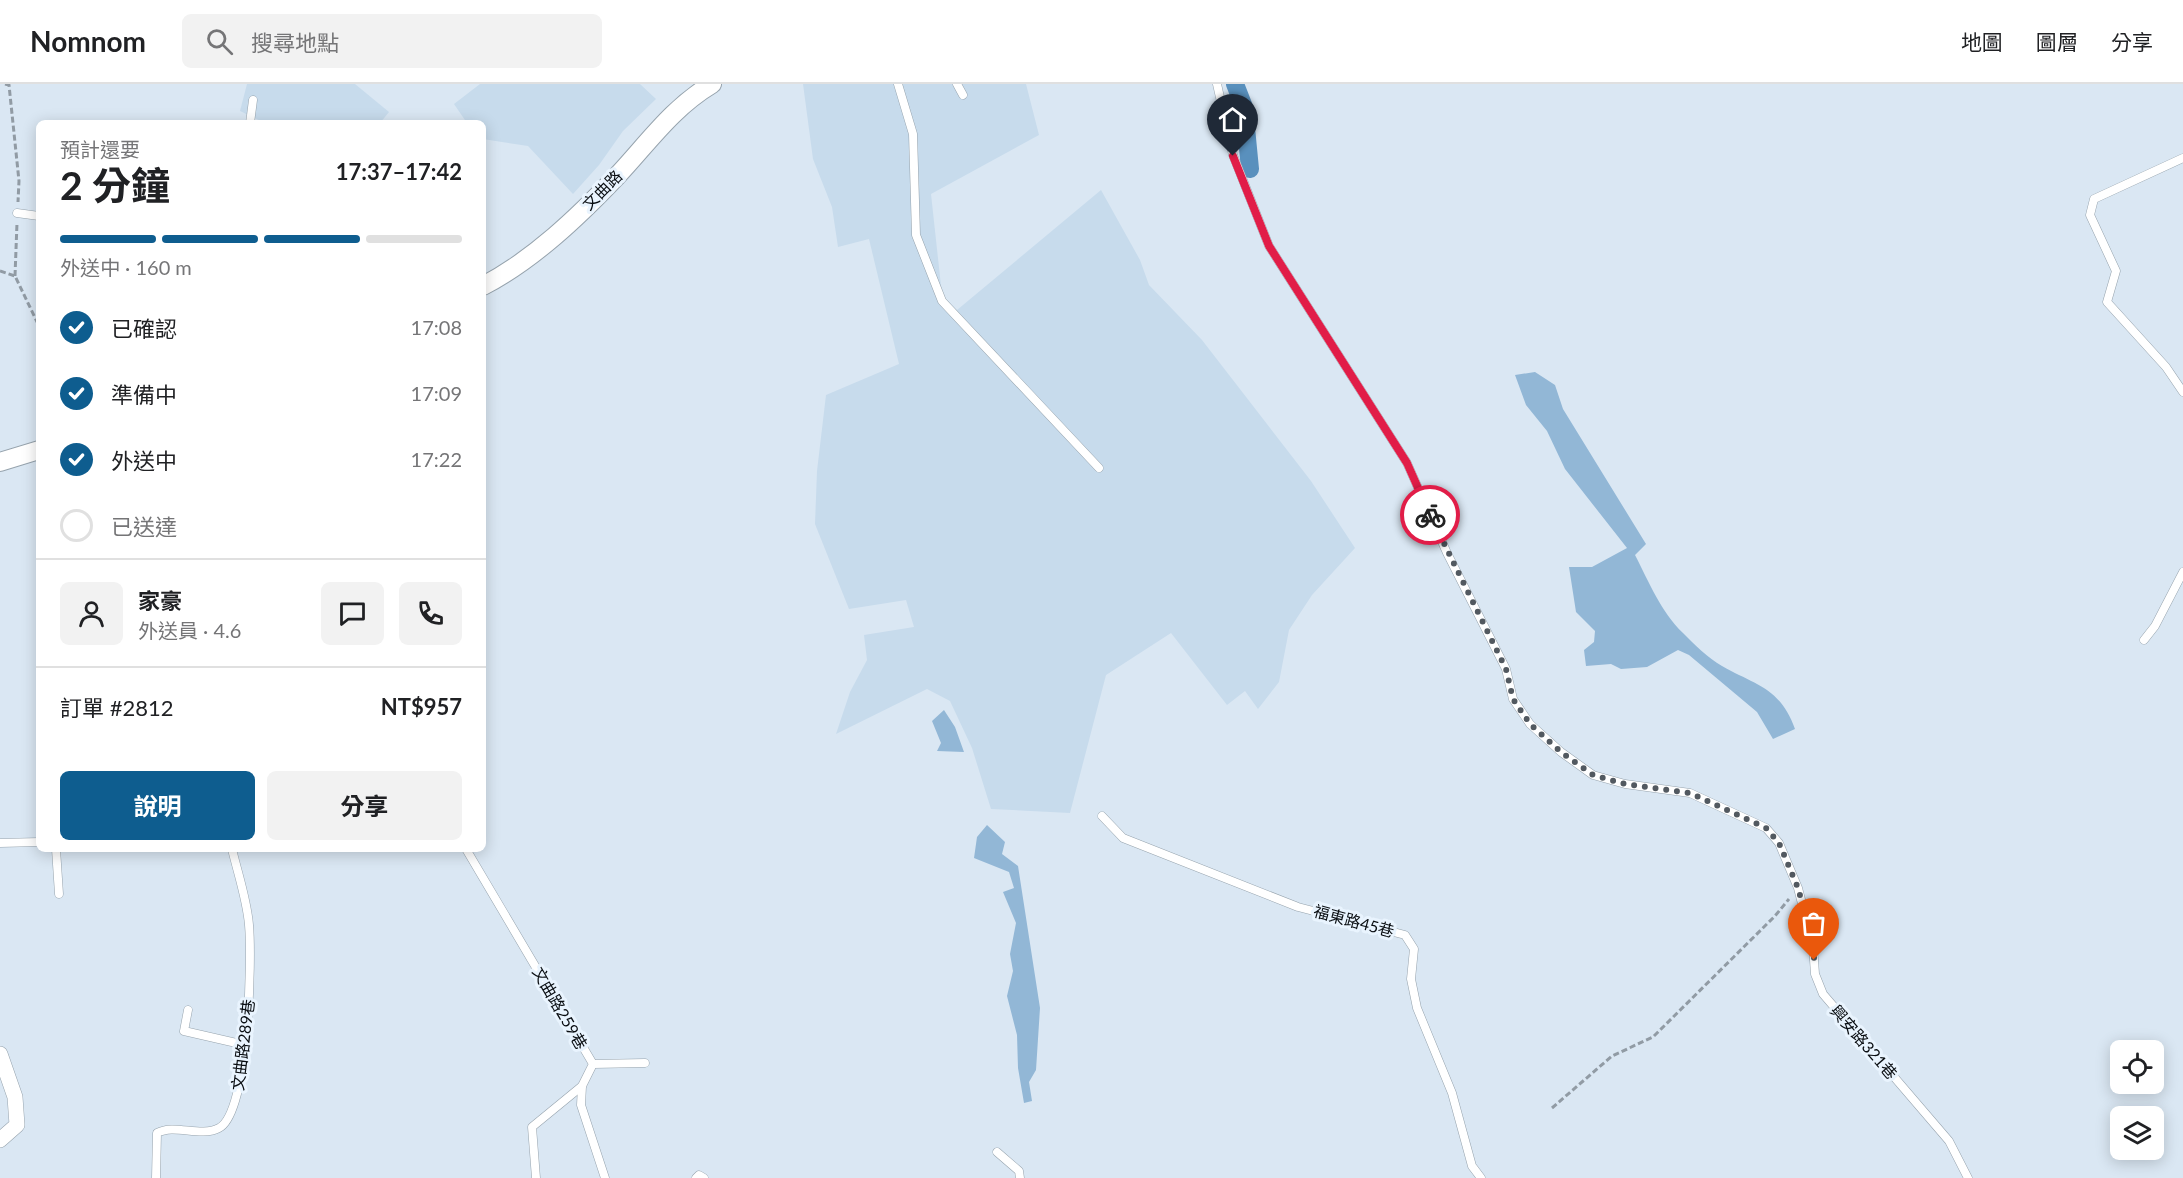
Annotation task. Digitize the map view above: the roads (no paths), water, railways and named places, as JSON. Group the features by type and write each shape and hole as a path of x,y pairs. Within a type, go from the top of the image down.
{"street":[{"name":"文曲路","path":"486,284 503,276 558,232 617,176 657,127 712,84"},
{"path":"0,462 36,451"},
{"path":"0,1054 18,1111 17,1125 0,1140"}],"lane":[{"path":"898,84 913,134 916,235 942,301 1100,468"},
{"path":"957,84 963,95"},
{"name":"興安路321巷","path":"1217,84 1233,156 1269,246 1407,463 1447,553 1506,669 1513,699 1530,724 1561,752 1593,775 1625,784 1690,793 1766,828 1779,843 1798,888 1814,946 1815,974 1823,994 1948,1141 1968,1178"},
{"path":"250,120 253,100"},
{"path":"2183,158 2094,199 2090,215 2116,271 2107,302 2166,367 2183,392"},
{"path":"17,213 36,216"},
{"path":"2144,640 2155,626 2183,572"},
{"name":"福東路45巷","path":"1102,816 1123,838 1298,907 1405,934 1414,949 1411,979 1417,1008 1452,1093 1472,1166 1481,1178"},
{"path":"0,843 36,842"},
{"path":"56,852 59,894"},
{"name":"文曲路289巷","path":"156,1178 157,1133 164,1129 203,1132 220,1128 228,1118 239,1093 250,982 249,923 233,852"},
{"name":"文曲路259巷","path":"468,852 593,1064 582,1086"},
{"path":"188,1010 184,1031 244,1045"},
{"path":"593,1064 645,1063"},
{"path":"536,1178 532,1127 582,1086"},
{"path":"582,1086 582,1105 605,1178"},
{"path":"998,1152 1019,1171 1020,1178"},
{"path":"696,1178 699,1175 704,1178"}],"waterway":[{"path":"1235,84 1244,107 1250,169"}]}
